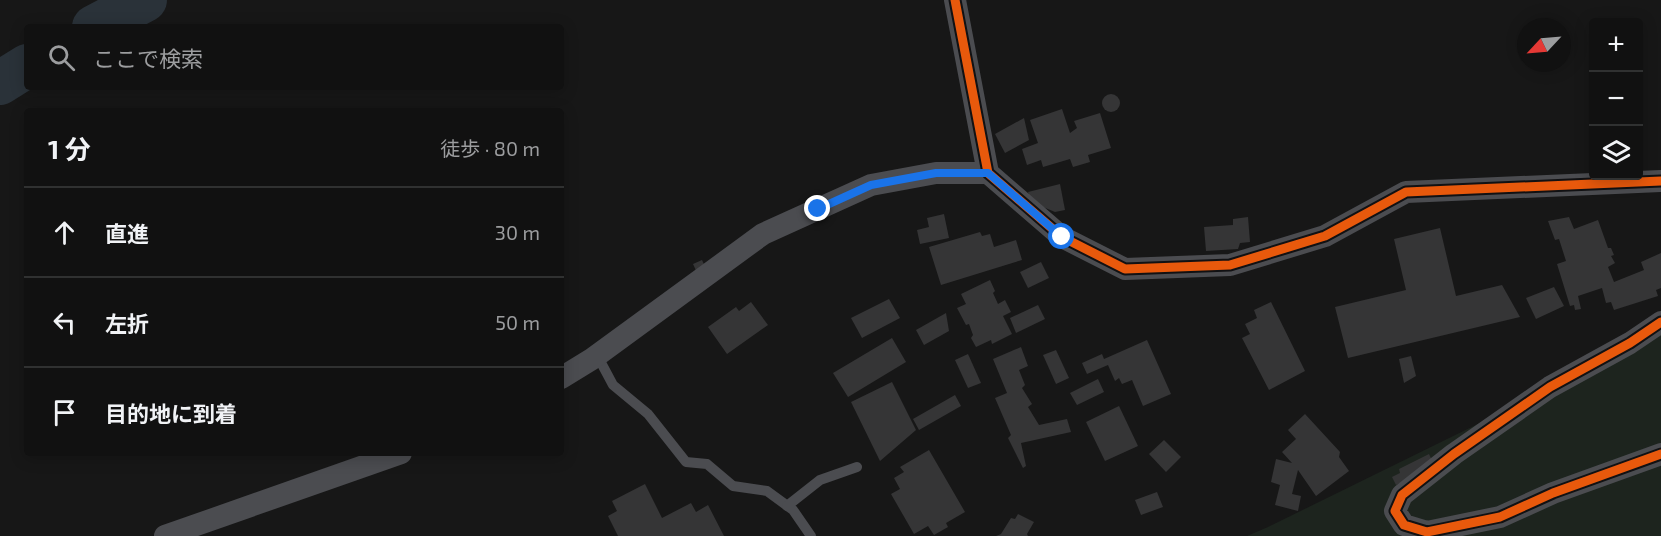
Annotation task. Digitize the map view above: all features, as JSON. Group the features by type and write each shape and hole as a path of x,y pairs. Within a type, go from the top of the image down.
{"street":[{"path":"955,0 988,173 1062,237 1125,269 1230,265 1325,236 1406,192 1661,182"},
{"path":"564,376 597,355 763,234 871,185 936,173 988,173"},
{"path":"1661,322 1630,343 1550,387 1454,454 1402,495 1395,511 1404,525 1427,532 1500,517 1553,493 1661,454"},
{"path":"165,536 392,456"}],"lane":[{"path":"597,355 613,385 648,414 686,462 706,464 733,486 767,491 793,510 811,536"},
{"path":"787,506 820,480 857,467"}],"shaded area":[{"path":"1661,334 1661,536 1247,536 1268,527"}],"building":[{"path":"1111,94 1117,97 1120,103 1117,109 1111,112 1105,109 1102,103 1105,97"},
{"path":"1062,109 1070,133 1077,128 1074,121 1100,113 1111,148 1088,155 1090,162 1073,167 1070,159 1043,167 1041,160 1027,165 1022,149 1038,143 1030,120"},
{"path":"1024,118 1029,140 1005,153 995,134"},
{"path":"1060,184 1065,210 1055,212 1031,202 1028,192"},
{"path":"944,214 949,238 920,244 917,230 929,227 927,218"},
{"path":"1248,217 1250,242 1240,243 1238,249 1206,251 1204,227 1233,225 1233,219"},
{"path":"1569,217 1574,229 1598,220 1608,248 1611,248 1614,255 1611,256 1615,263 1608,267 1614,282 1644,270 1641,262 1661,253 1661,288 1656,290 1658,296 1614,310 1611,302 1606,303 1602,288 1578,296 1581,309 1575,310 1574,305 1570,306 1557,264 1566,261 1559,239 1555,240 1548,221"},
{"path":"1440,228 1456,296 1502,285 1520,317 1348,358 1335,307 1406,290 1394,239"},
{"path":"980,232 982,236 990,234 994,247 1016,240 1022,260 941,285 929,247"},
{"path":"702,260 708,273 699,277 693,264"},
{"path":"1041,262 1049,278 1028,288 1020,272"},
{"path":"990,280 998,304 1005,300 1011,312 1003,316 1012,334 992,344 991,340 976,347 971,338 973,335 969,324 966,325 957,308 966,304 961,294"},
{"path":"1554,287 1564,306 1536,319 1526,298"},
{"path":"889,299 900,318 862,338 851,318"},
{"path":"751,302 768,325 727,354 708,327 736,307 739,311"},
{"path":"1271,302 1305,371 1269,390 1242,338 1250,334 1245,324 1257,318 1254,310"},
{"path":"1038,305 1045,319 1016,333 1010,318"},
{"path":"946,313 949,331 924,345 916,330"},
{"path":"892,338 906,362 848,397 833,373"},
{"path":"1147,340 1171,394 1143,406 1132,380 1122,384 1119,378 1115,381 1108,365 1087,374 1082,363 1102,354 1104,359"},
{"path":"1021,347 1028,366 1019,370 1025,385 1022,388 1032,404 1028,407 1039,425 1067,419 1071,432 1021,443 1026,466 1023,468 1008,438 1011,435 995,398 1007,393 993,359"},
{"path":"1056,350 1069,378 1056,384 1043,355"},
{"path":"968,354 981,383 968,388 955,360"},
{"path":"1411,356 1416,376 1404,383 1399,359"},
{"path":"1098,379 1104,392 1077,405 1070,393"},
{"path":"892,382 916,430 880,461 851,402"},
{"path":"955,395 961,406 919,430 913,419"},
{"path":"1119,406 1138,446 1105,461 1086,422"},
{"path":"1305,414 1340,452 1339,457 1349,471 1316,496 1298,470 1292,494 1301,496 1298,511 1275,505 1280,485 1271,482 1276,459 1292,463 1282,452 1296,439 1288,430"},
{"path":"1164,440 1181,457 1166,472 1149,454"},
{"path":"929,450 965,512 946,523 948,527 934,535 928,526 914,534 891,494 900,489 894,478 904,472 900,467"},
{"path":"1429,454 1436,469 1396,485 1392,477 1400,473 1399,469"},
{"path":"645,484 662,518 691,503 696,512 708,505 724,536 618,536 608,516 617,511 612,501"},
{"path":"1157,492 1163,507 1141,515 1135,500"},
{"path":"1018,514 1034,522 1028,536 996,536 1001,534 1011,518 1015,519"}],"waterway":[{"path":"100,24 145,0"},
{"path":"0,83 24,68"}],"cycle path":[{"path":"955,0 988,173 1062,237 1125,269 1230,265 1325,236 1406,192 1661,181"},
{"path":"1661,322 1630,343 1550,387 1454,454 1402,495 1395,511 1404,525 1427,532 1500,517 1553,493 1661,454"}],"route":[{"path":"818,209 871,185 936,173 988,173 1062,237"}]}
